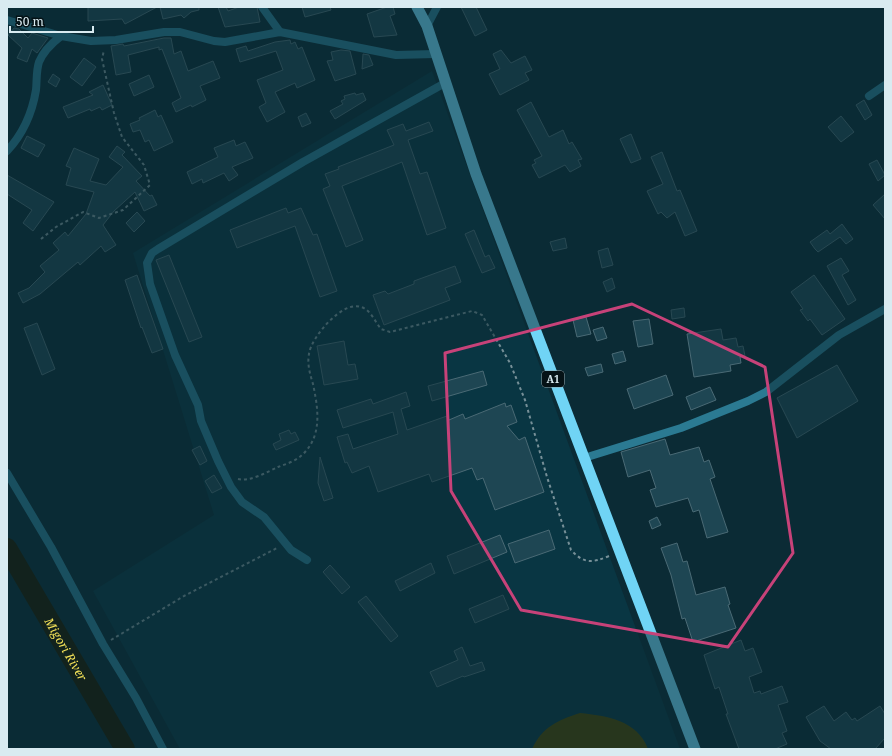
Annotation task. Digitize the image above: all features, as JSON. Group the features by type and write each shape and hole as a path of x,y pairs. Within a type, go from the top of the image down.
{"highway":[{"name":"A1","path":"417,7 427,26 435,54 476,174 694,749"}],"street":[{"path":"262,7 280,32"},
{"path":"427,26 437,7"},
{"path":"7,20 79,40 107,41 164,32 180,32 214,41 225,42 280,32 396,55 435,54"},
{"path":"7,152 22,133 30,115 36,89 39,62 49,46 61,36"},
{"path":"307,560 298,556 284,544 264,517 242,502 225,475 206,434 198,405 175,355 150,284 147,269 150,257 164,244 230,205 445,83"},
{"path":"869,96 885,85"},
{"path":"584,458 681,428 748,401 766,392 839,335 885,309"},
{"path":"7,473 51,547 103,644 136,698 164,749"}],"path":[{"path":"41,238 56,227 83,212 99,218 123,210 150,185 144,166 122,137 114,113 102,59 107,41"},
{"path":"225,475 240,480 259,475 301,456 310,445 317,430 317,406 309,368 309,352 320,332 339,312 348,308 359,306 366,309 381,329 390,332 472,311 482,315 510,363 525,400 571,550 578,557 585,561 591,562 620,551"},
{"path":"103,644 184,596 284,544"}],"highlighted area":[{"path":"632,304 765,367 793,553 728,647 521,610 451,491 445,353"}],"shaded area":[{"path":"432,71 680,749 180,749 93,591 214,515 133,253"},
{"path":"580,713 620,721 637,732 643,739 648,749 532,749 541,735 552,725 565,718"}],"building":[{"path":"88,7 157,7 125,24 122,19 88,21"},
{"path":"160,7 199,7 199,10 191,12 184,18 181,15 163,19"},
{"path":"218,7 226,7 228,11 239,7 257,7 260,22 225,27"},
{"path":"302,7 330,7 331,10 305,17"},
{"path":"387,7 393,7 395,14 390,16 397,35 374,37 367,14"},
{"path":"461,7 476,7 487,30 475,36"},
{"path":"14,28 19,29 28,38 32,33 48,38 37,53 32,49 27,62 17,58 22,48 8,35"},
{"path":"171,38 174,54 181,51 188,71 213,61 220,78 200,86 206,100 192,107 191,105 176,112 172,103 181,98 162,49 159,50 159,47 128,55 131,72 116,75 111,46 123,44 124,46"},
{"path":"290,40 291,44 295,42 298,49 302,47 315,80 297,88 295,83 275,92 285,112 267,122 259,107 266,103 257,80 283,70 276,51 240,62 236,49 246,46 248,51 275,42"},
{"path":"341,50 350,51 356,74 335,81 327,61 333,60 331,52"},
{"path":"501,50 511,63 525,56 532,70 525,73 529,80 500,95 489,74 500,69 493,54"},
{"path":"363,54 369,55 373,65 362,69"},
{"path":"84,58 96,67 82,86 70,77"},
{"path":"53,74 60,79 56,87 48,82"},
{"path":"149,75 154,87 134,96 129,84"},
{"path":"103,85 112,105 102,110 100,107 91,111 90,109 68,118 63,107 93,95 89,92"},
{"path":"355,93 356,95 363,93 366,100 335,119 330,111 343,104 341,101 345,99 344,96"},
{"path":"864,100 872,115 865,120 856,105"},
{"path":"531,102 549,137 563,130 569,144 572,142 582,159 578,160 581,166 570,172 565,165 539,178 532,165 536,163 534,160 542,156 517,110"},
{"path":"155,110 158,117 161,115 173,142 154,151 149,140 145,142 140,130 133,132 130,124 140,120 139,118"},
{"path":"306,113 311,123 302,127 298,117"},
{"path":"841,116 854,132 841,142 828,127"},
{"path":"429,122 433,131 408,140 420,174 427,172 446,228 427,235 402,162 342,186 363,240 346,247 323,189 330,186 325,174 339,169 338,167 394,145 387,130 403,124 406,131"},
{"path":"631,134 641,159 631,163 620,139"},
{"path":"27,136 45,145 38,157 21,148"},
{"path":"234,140 236,146 245,142 253,158 232,167 238,175 229,181 224,173 203,183 202,179 192,184 187,172 218,157 214,148"},
{"path":"117,146 125,152 122,155 142,176 136,181 150,196 152,195 157,205 144,211 135,192 114,211 103,225 116,245 105,252 101,246 80,265 78,262 40,294 23,303 18,293 29,288 45,272 40,266 59,250 53,243 65,232 68,236 86,214 94,192 66,185 71,168 66,166 74,148 99,159 90,181 106,185 123,167 109,157"},
{"path":"662,152 677,191 680,190 697,231 685,236 675,212 667,218 661,212 658,214 647,191 663,184 651,157"},
{"path":"877,160 885,175 878,181 869,164"},
{"path":"7,175 54,202 33,231 23,223 32,210 7,194"},
{"path":"885,194 885,219 873,205"},
{"path":"286,208 288,213 301,208 313,235 317,234 337,291 320,297 295,226 237,248 230,230"},
{"path":"137,212 145,221 134,232 126,223"},
{"path":"842,224 853,239 846,244 840,237 818,252 810,242 827,230 830,234"},
{"path":"474,230 485,257 489,255 495,268 482,273 465,234"},
{"path":"565,238 567,248 553,251 550,242"},
{"path":"608,248 613,265 602,268 598,251"},
{"path":"169,255 202,337 189,342 156,260"},
{"path":"841,258 849,271 842,275 856,300 848,305 827,266"},
{"path":"455,266 461,282 445,288 450,300 384,325 373,295 385,291 388,294 414,284 414,281"},
{"path":"137,275 163,349 152,353 142,327 141,328 125,280"},
{"path":"814,275 845,319 822,335 810,319 808,321 800,310 803,309 791,292"},
{"path":"612,278 615,288 607,292 603,282"},
{"path":"684,308 685,317 672,319 671,310"},
{"path":"586,317 591,334 577,337 573,320"},
{"path":"649,319 653,344 638,347 633,321"},
{"path":"37,323 55,369 42,375 24,328"},
{"path":"603,327 607,338 597,341 593,330"},
{"path":"721,329 723,340 736,338 738,347 743,346 745,356 740,357 741,363 730,365 731,371 694,377 687,334"},
{"path":"344,341 348,365 355,364 358,379 324,385 317,346"},
{"path":"623,351 626,361 615,364 612,354"},
{"path":"601,364 603,372 588,376 585,368"},
{"path":"837,365 858,401 797,438 777,398"},
{"path":"483,371 487,385 432,401 428,386"},
{"path":"666,375 673,395 634,409 627,389"},
{"path":"710,387 716,400 691,410 686,397"},
{"path":"406,392 410,406 401,409 407,430 447,416 449,420 463,414 465,419 505,403 506,407 511,405 517,422 507,426 519,440 525,437 544,492 495,510 483,478 477,480 472,468 432,482 429,474 378,492 369,466 352,473 347,462 345,463 337,437 348,434 353,449 398,434 393,412 343,428 337,410 371,399 373,404"},
{"path":"289,430 291,434 295,432 299,440 276,450 273,444 281,440 279,434"},
{"path":"665,439 670,455 699,447 704,462 709,460 715,477 710,479 728,532 707,538 699,510 693,512 688,498 656,507 650,490 656,488 650,470 628,477 621,452"},
{"path":"200,446 207,461 200,465 192,450"},
{"path":"320,457 333,498 324,501 318,483"},
{"path":"214,475 222,488 212,493 205,481"},
{"path":"657,517 661,525 652,529 649,521"},
{"path":"549,530 555,549 515,563 508,544"},
{"path":"500,535 507,552 454,574 447,556"},
{"path":"677,543 683,562 687,561 696,595 725,587 730,604 728,605 736,628 693,642 685,618 682,619 671,575 661,548"},
{"path":"431,563 435,573 400,591 395,581"},
{"path":"330,565 350,587 342,594 323,572"},
{"path":"503,595 509,609 475,623 469,609"},
{"path":"366,596 398,636 391,642 358,602"},
{"path":"741,640 745,651 753,648 762,672 749,677 754,693 760,691 761,694 782,686 788,702 778,705 787,731 782,733 787,744 775,749 739,749 726,714 728,714 719,687 715,689 704,655"},
{"path":"462,647 470,666 482,662 485,670 464,677 463,676 437,687 430,672 458,660 454,651"},
{"path":"824,706 834,721 846,712 852,720 855,718 857,721 880,706 885,714 885,738 875,749 831,749 820,741 806,717"}],"waterway":[{"name":"Migori River","path":"7,548 125,749"}]}
